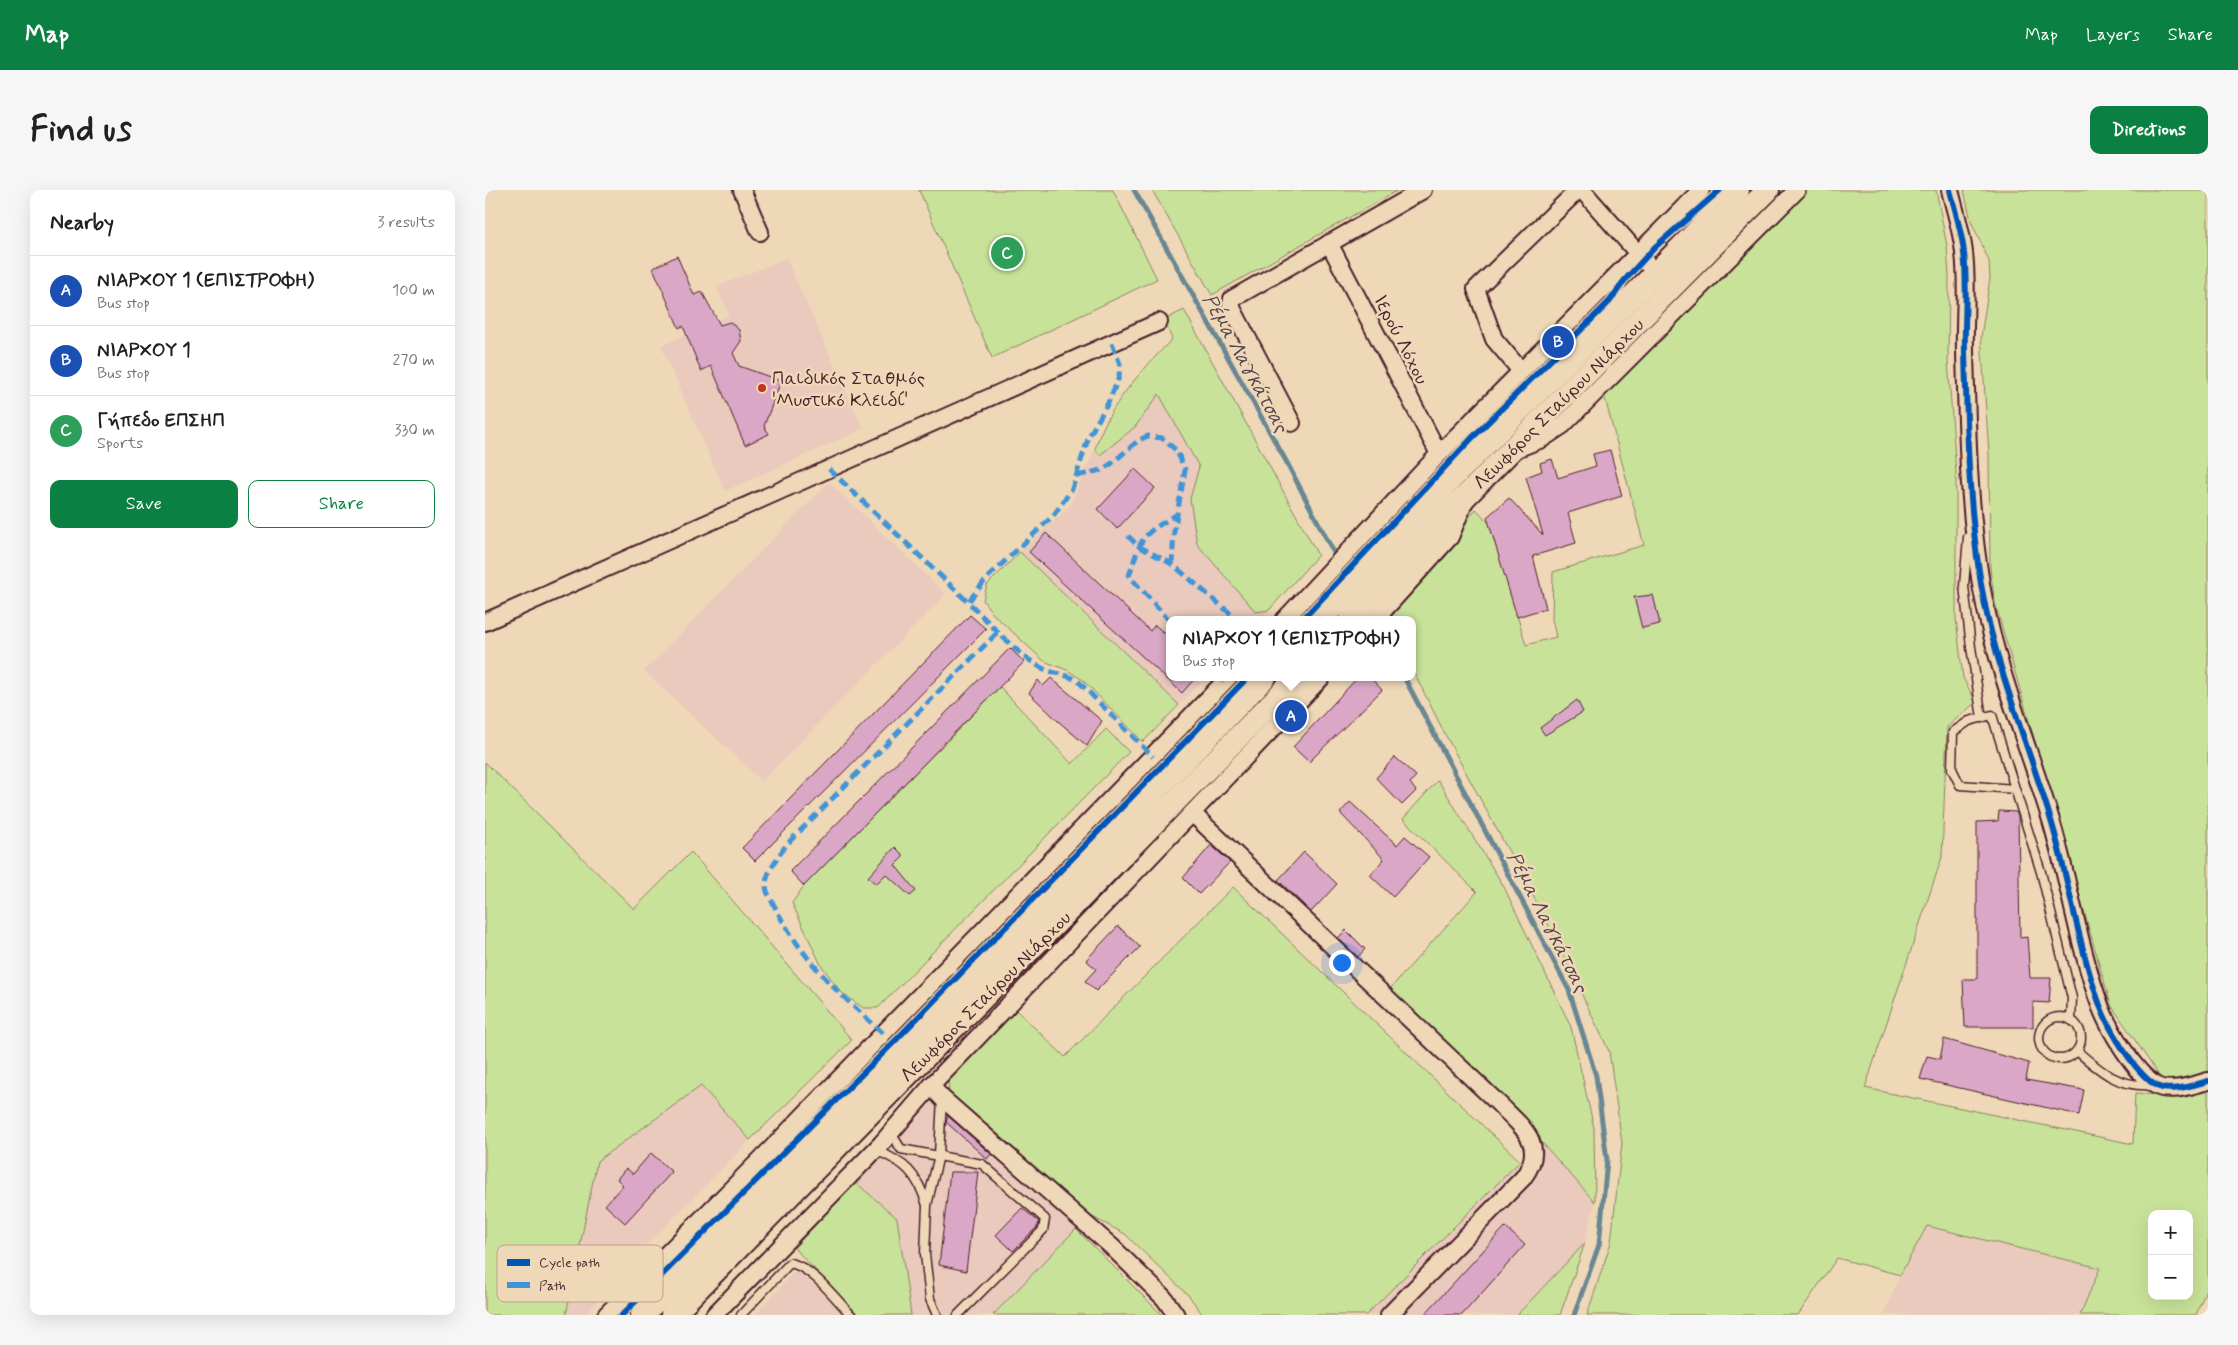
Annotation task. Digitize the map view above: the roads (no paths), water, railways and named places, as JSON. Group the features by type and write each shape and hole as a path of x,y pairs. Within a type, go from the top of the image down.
{"main road":[{"name":"Λεωφόρος Σταύρου Νιάρχου","path":"1325,616 1456,474 1657,275 1739,190"},
{"name":"Λεωφόρος Σταύρου Νιάρχου","path":"1354,616 1469,492 1768,190"},
{"name":"Λεωφόρος Σταύρου Νιάρχου","path":"663,1294 857,1100 1261,681"},
{"name":"Λεωφόρος Σταύρου Νιάρχου","path":"672,1315 1293,681"},
{"name":"Λεωφόρος Σταύρου Νιάρχου","path":"642,1315 655,1302"}],"street":[{"path":"742,190 760,232"},
{"path":"1292,422 1231,306 1232,299 1423,190"},
{"path":"1521,371 1493,339 1476,289 1578,190"},
{"path":"1582,190 1657,275"},
{"path":"1288,616 1439,454 1701,190"},
{"path":"1509,452 1542,439 1563,425 1797,190"},
{"path":"1950,190 1964,253 1965,352 1971,500 1978,566 1989,624 2027,751 2050,817 2101,1009 2127,1054 2155,1084 2178,1088 2208,1081"},
{"name":"Ιερού Λόχου","path":"1329,243 1439,454"},
{"path":"485,622 1159,322"},
{"path":"1379,616 1450,537 1469,492"},
{"path":"663,1258 1225,681"},
{"path":"718,1313 875,1150 931,1086 1318,681"},
{"path":"1192,813 1499,1104 1526,1132 1534,1147 1534,1158 1523,1178 1389,1315"},
{"path":"931,1086 941,1098 1111,1246 1164,1298 1176,1315"},
{"path":"606,1315 619,1302"}],"lane":[{"path":"1971,500 1964,586 1982,718"},
{"path":"2015,789 1961,785 1951,770 1953,732 1969,721 1992,715 2041,872 2070,989 2071,1020"},
{"path":"2059,1017 2071,1020 2080,1031 2081,1037 2077,1051 2065,1059 2051,1057 2041,1047 2039,1040 2042,1027 2046,1022 2059,1017"},
{"path":"2077,1051 2105,1075 2141,1086 2155,1084"},
{"path":"937,1315 930,1299 925,1254 927,1205 939,1156 941,1098"},
{"path":"891,1132 901,1149 982,1164 1045,1219 1046,1224 1043,1230 957,1315"},
{"path":"875,1150 906,1165 921,1186 927,1205"},
{"path":"741,1315 791,1263 801,1266 812,1274 851,1315"}],"waterway":[{"name":"Ρέμα Λαγκάτσας","path":"1134,190 1286,461 1333,551"},
{"name":"Ρέμα Λαγκάτσας","path":"1406,681 1569,990 1596,1076 1607,1160 1599,1245 1574,1315"}],"place":[{"name":"Γήπεδο ΕΠΣΗΠ","path":"1007,253"},
{"name":"ΝΙΑΡΧΟΥ 1","path":"1558,342"},
{"name":"Παιδικός Σταθμός 'Μυστικό Κλειδί'","path":"762,388"},
{"name":"ΝΙΑΡΧΟΥ 1 (ΕΠΙΣΤΡΟΦΗ)","path":"1291,716"}]}
